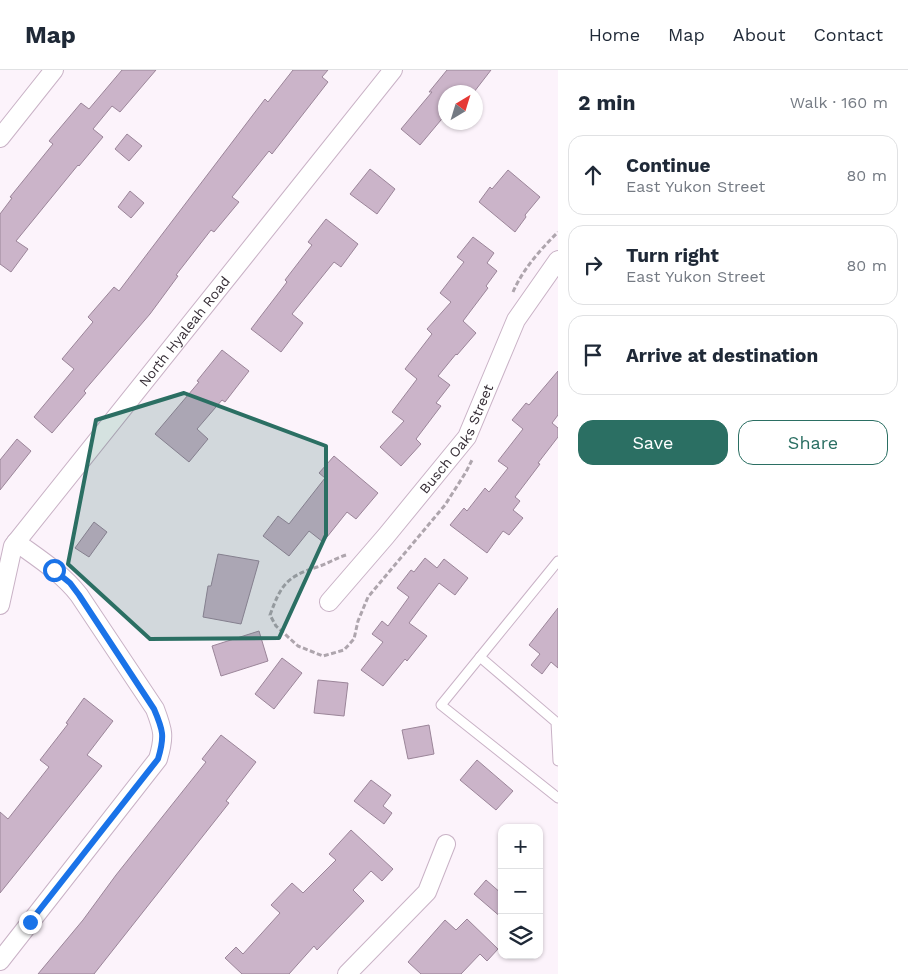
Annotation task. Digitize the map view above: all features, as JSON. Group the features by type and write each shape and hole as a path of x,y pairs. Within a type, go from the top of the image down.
{"street":[{"path":"0,138 54,70"},
{"name":"North Hyaleah Road","path":"0,605 10,541 393,70"},
{"name":"Busch Oaks Street","path":"329,602 393,528 467,437 516,320 558,260"},
{"path":"0,961 158,759 164,741 160,723 154,709 70,583 10,541"},
{"path":"347,974 427,892 446,844"}],"lane":[{"path":"558,560 441,705 558,798"},
{"path":"480,657 556,722 558,761"}],"highlighted area":[{"path":"184,393 326,446 326,535 279,638 150,639 68,564 96,420"}],"building":[{"path":"122,70 156,70 120,112 112,106 93,129 103,137 16,241 28,249 11,272 0,264 0,214 12,198 10,197 53,144 49,141 81,103 89,109"},
{"path":"293,70 328,70 322,77 328,82 272,154 269,151 232,197 239,202 214,232 211,230 176,275 178,276 150,314 84,391 86,393 52,433 34,417 74,369 62,359 93,322 88,317 114,287 119,291 265,99 268,102"},
{"path":"447,70 491,70 479,85 438,85 438,124 420,145 401,129 432,92 429,92"},
{"path":"127,134 142,146 129,161 115,149"},
{"path":"370,169 395,189 377,214 350,194"},
{"path":"508,170 540,197 525,215 526,217 515,232 479,202 490,187 492,189"},
{"path":"130,191 144,203 131,218 118,207"},
{"path":"326,219 358,244 341,267 334,262 292,314 303,323 281,352 251,329 287,282 285,280 312,245 308,242"},
{"path":"473,237 494,253 487,263 497,271 486,286 488,288 463,321 476,333 438,376 450,385 436,403 441,406 416,439 421,444 401,466 380,447 404,421 392,412 417,379 405,369 432,334 427,329 451,302 440,293 464,262 457,257"},
{"path":"222,350 249,371 225,402 222,400 197,429 208,439 189,462 155,434 199,382 197,381"},
{"path":"558,371 558,415 552,423 558,428 558,437 515,497 520,501 513,510 523,518 509,535 503,531 487,553 450,525 464,508 467,511 485,488 489,492 508,468 498,461 523,429 512,420 526,403 529,405"},
{"path":"17,439 31,451 0,490 0,460"},
{"path":"334,456 378,493 356,519 347,512 323,542 309,531 289,556 263,536 278,516 289,524 325,478 319,473"},
{"path":"94,522 107,532 89,557 75,548"},
{"path":"218,554 259,561 241,624 203,617 208,586 211,586"},
{"path":"425,558 437,568 444,559 468,578 455,595 439,583 409,623 427,636 407,661 405,659 383,686 361,670 383,642 372,634 382,621 388,626 409,597 397,588 411,570 414,572"},
{"path":"558,608 558,668 551,662 542,674 531,665 540,654 529,645"},
{"path":"259,631 268,661 221,676 212,646"},
{"path":"282,658 302,673 274,709 255,694"},
{"path":"318,680 348,683 344,716 314,713"},
{"path":"84,698 113,721 87,755 102,766 0,893 0,812 8,819 49,767 40,760 68,724 66,723"},
{"path":"429,725 434,754 408,759 402,730"},
{"path":"221,735 256,762 226,801 229,803 94,974 38,974 83,920 116,875 206,762 202,759"},
{"path":"477,760 513,791 496,810 460,780"},
{"path":"371,780 391,795 383,806 392,813 384,824 354,801"},
{"path":"351,830 393,869 382,881 371,871 353,890 364,901 317,950 314,946 289,974 242,974 225,958 236,947 243,954 280,913 271,905 292,883 303,893 336,860 329,854"},
{"path":"486,880 498,890 498,915 474,894"},
{"path":"467,919 498,949 487,961 480,954 461,974 421,974 408,962 445,920 456,930"}],"route":[{"path":"30,922 158,759 164,741 160,723 154,709 79,595 70,583 54,570"}]}
